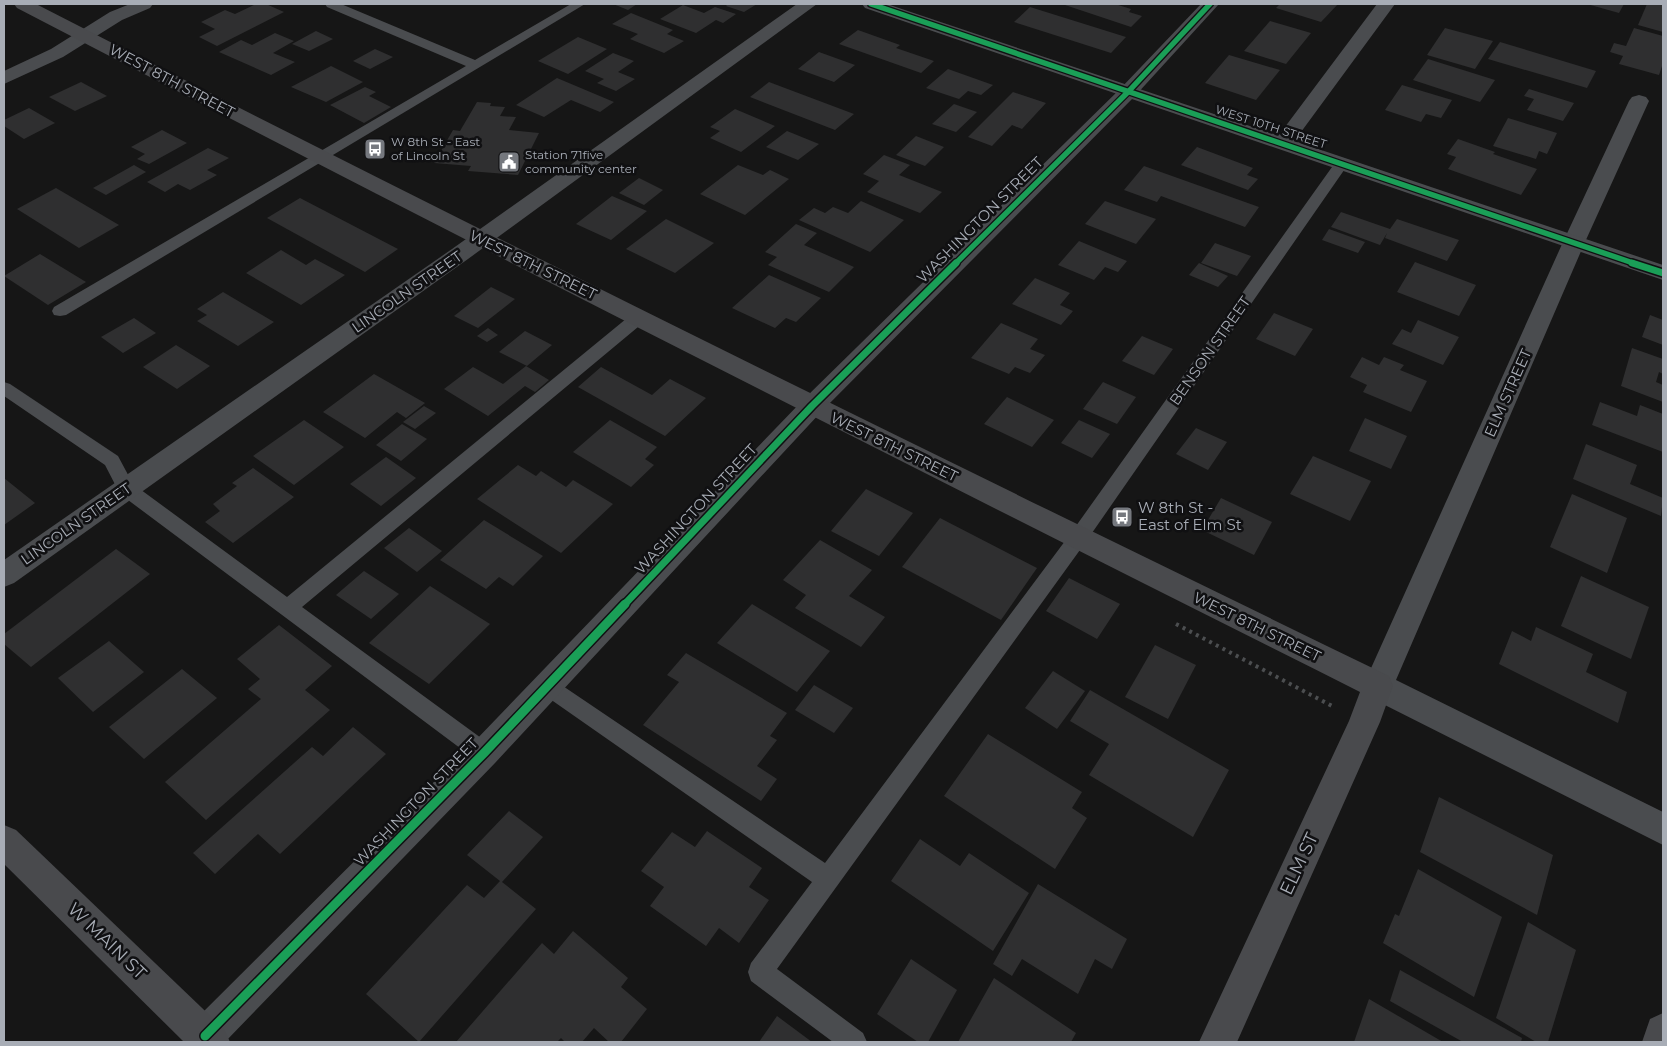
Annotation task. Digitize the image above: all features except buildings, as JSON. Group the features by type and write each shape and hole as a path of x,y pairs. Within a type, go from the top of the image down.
{"main road":[{"name":"WEST 8TH STREET","path":"22,4 86,35 320,158 812,406 1378,686"},
{"name":"ELM ST","path":"1218,1042 1364,722 1378,686"},
{"name":"W MAIN ST","path":"4,840 208,1039"},
{"path":"1661,1042 1663,1032"}],"street":[{"path":"4,78 57,53 116,16 144,4"},
{"name":"LINCOLN STREET","path":"4,575 481,239 808,4"},
{"name":"WEST 10TH STREET","path":"871,4 1663,273"},
{"name":"WASHINGTON STREET","path":"208,1039 484,753 812,406 1128,92 1210,4"},
{"path":"1283,143 1386,4"},
{"name":"ELM STREET","path":"1378,686 1574,242 1639,101"},
{"name":"WEST 8TH STREET","path":"1378,686 1663,829"}],"lane":[{"path":"331,4 475,65"},
{"path":"60,312 578,4"},
{"name":"BENSON STREET","path":"854,1042 760,972 1078,538 1342,163"},
{"path":"288,608 638,318"},
{"path":"4,388 112,461 126,489 484,753"},
{"path":"547,686 828,879"}],"cycle path":[{"path":"871,4 1663,273"},
{"path":"205,1036 484,753 812,406 1128,92 1210,4"}],"place":[{"name":"W 8th St - East of Lincoln St","path":"375,149"},
{"name":"Station 71five community center","path":"509,162"},
{"name":"W 8th St - East of Elm St","path":"1122,517"}]}
